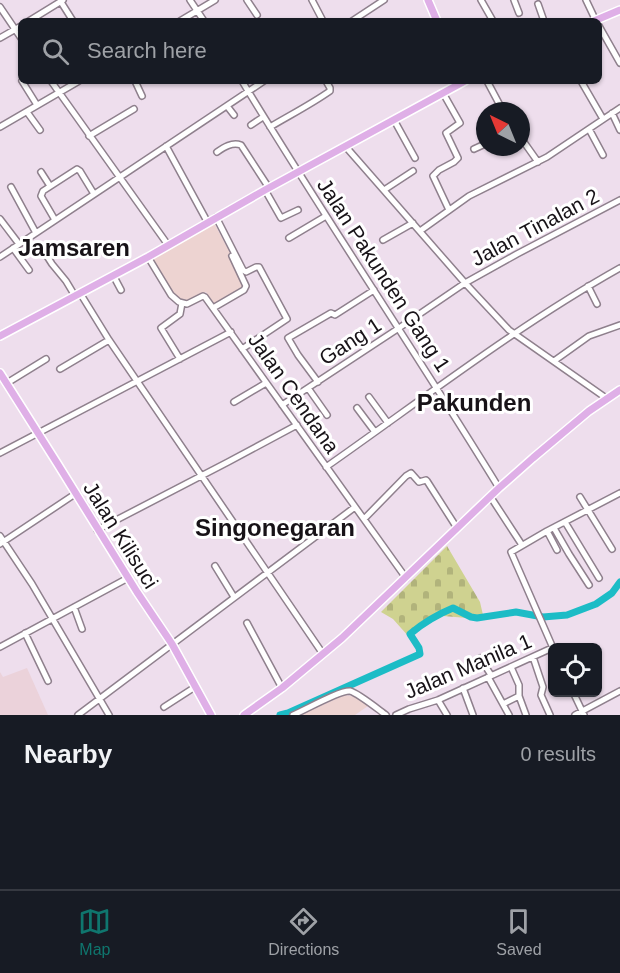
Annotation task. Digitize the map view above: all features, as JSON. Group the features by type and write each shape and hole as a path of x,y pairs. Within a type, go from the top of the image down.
{"main road":[{"path":"428,0 436,18"},
{"path":"602,19 620,10"},
{"path":"0,336 148,257 459,84"},
{"name":"Jalan Kilisuci","path":"0,373 171,644 212,715"},
{"path":"244,715 282,688 323,654 406,578 490,496 569,426 620,390"}],"street":[{"path":"190,0 202,18"},
{"path":"185,18 215,0"},
{"path":"247,0 256,15"},
{"path":"312,0 321,18"},
{"path":"357,18 384,0"},
{"path":"481,0 491,18"},
{"path":"514,0 519,13"},
{"path":"586,0 594,18"},
{"path":"34,18 62,1 71,18"},
{"path":"538,4 543,18"},
{"path":"0,7 18,27 0,38"},
{"path":"602,31 618,55 620,63"},
{"path":"23,84 37,105"},
{"path":"53,84 168,245"},
{"path":"0,127 74,84"},
{"path":"136,84 142,96"},
{"name":"Jalan Pakunden Gang 1","path":"244,84 499,488"},
{"path":"0,257 260,84"},
{"path":"270,127 330,92 328,84"},
{"path":"489,84 498,102"},
{"path":"583,84 603,119"},
{"path":"445,92 460,123 446,133 458,158 438,170 433,176 449,210"},
{"path":"227,106 234,115"},
{"path":"90,136 134,108"},
{"path":"420,231 482,189 538,162 620,108"},
{"path":"27,111 40,130"},
{"path":"612,113 620,130"},
{"path":"251,125 263,117"},
{"path":"394,120 415,158"},
{"path":"589,129 603,155"},
{"path":"217,152 229,145 241,145 281,218 298,210"},
{"path":"166,146 243,270 246,272 259,267 287,319 242,349"},
{"path":"346,147 465,283 514,334 606,398"},
{"path":"530,151 538,162"},
{"path":"55,220 41,196 43,191 50,186 77,169 93,194"},
{"path":"384,190 413,171"},
{"path":"41,172 50,186"},
{"path":"11,187 36,233"},
{"name":"Jalan Tinalan 2","path":"465,283 620,201"},
{"path":"289,238 326,216"},
{"path":"0,219 19,244"},
{"path":"148,257 171,295 182,303 190,304 204,296 213,308 246,286 212,220"},
{"path":"382,240 413,223"},
{"path":"13,248 29,270"},
{"path":"45,253 110,340 323,654"},
{"path":"326,467 514,334 620,268"},
{"path":"113,275 121,290"},
{"name":"Gang 1","path":"282,405 465,283"},
{"path":"588,286 597,304"},
{"path":"318,382 288,338 332,312 335,315 374,290"},
{"path":"180,359 161,327 180,314 182,303"},
{"name":"Jalan Cendana","path":"213,308 406,578"},
{"path":"554,361 589,336 620,325"},
{"path":"0,453 231,332"},
{"path":"60,369 110,340"},
{"path":"7,383 46,359"},
{"path":"234,402 266,382"},
{"path":"308,388 327,416"},
{"path":"369,397 388,423"},
{"path":"357,408 375,432"},
{"path":"97,530 297,425"},
{"path":"364,519 411,473 419,482 427,481 457,528"},
{"path":"75,494 1,540 32,584 109,715"},
{"path":"551,643 510,553 522,544 620,494"},
{"path":"490,496 522,544"},
{"path":"580,497 612,549"},
{"path":"78,715 355,507"},
{"path":"565,522 599,578"},
{"path":"554,528 589,585"},
{"path":"547,531 557,550"},
{"path":"215,566 234,597"},
{"path":"0,646 128,578"},
{"path":"74,607 82,629"},
{"path":"248,622 282,688"},
{"path":"25,633 48,681"},
{"name":"Jalan Manila 1","path":"396,715 438,700 548,650"},
{"path":"533,657 543,687 541,694 550,715"},
{"path":"480,658 508,715"},
{"path":"511,667 519,685 519,696 526,715"},
{"path":"164,706 195,687"},
{"path":"463,688 473,715"},
{"path":"293,715 348,691 355,693 386,715"},
{"path":"575,715 583,713 620,691"},
{"path":"503,704 519,696"},
{"path":"575,697 583,713"},
{"path":"438,700 447,715"}],"shaded area":[{"path":"214,223 249,288 215,307 206,292 191,302 178,301 150,258"},
{"path":"27,668 48,715 0,715 0,672 3,677"},
{"path":"345,695 356,697 368,706 355,715 300,715"}],"green space":[{"path":"447,546 480,602 483,615 467,618 443,616 409,637 393,619 381,612"}],"waterway":[{"path":"280,715 420,654 410,634 441,613 453,608 477,618 516,612 543,617 567,615 596,604 612,593 620,582"}],"district":[{"name":"Jamsaren","path":"74,247"},
{"name":"Pakunden","path":"474,402"},
{"name":"Singonegaran","path":"275,527"}]}
